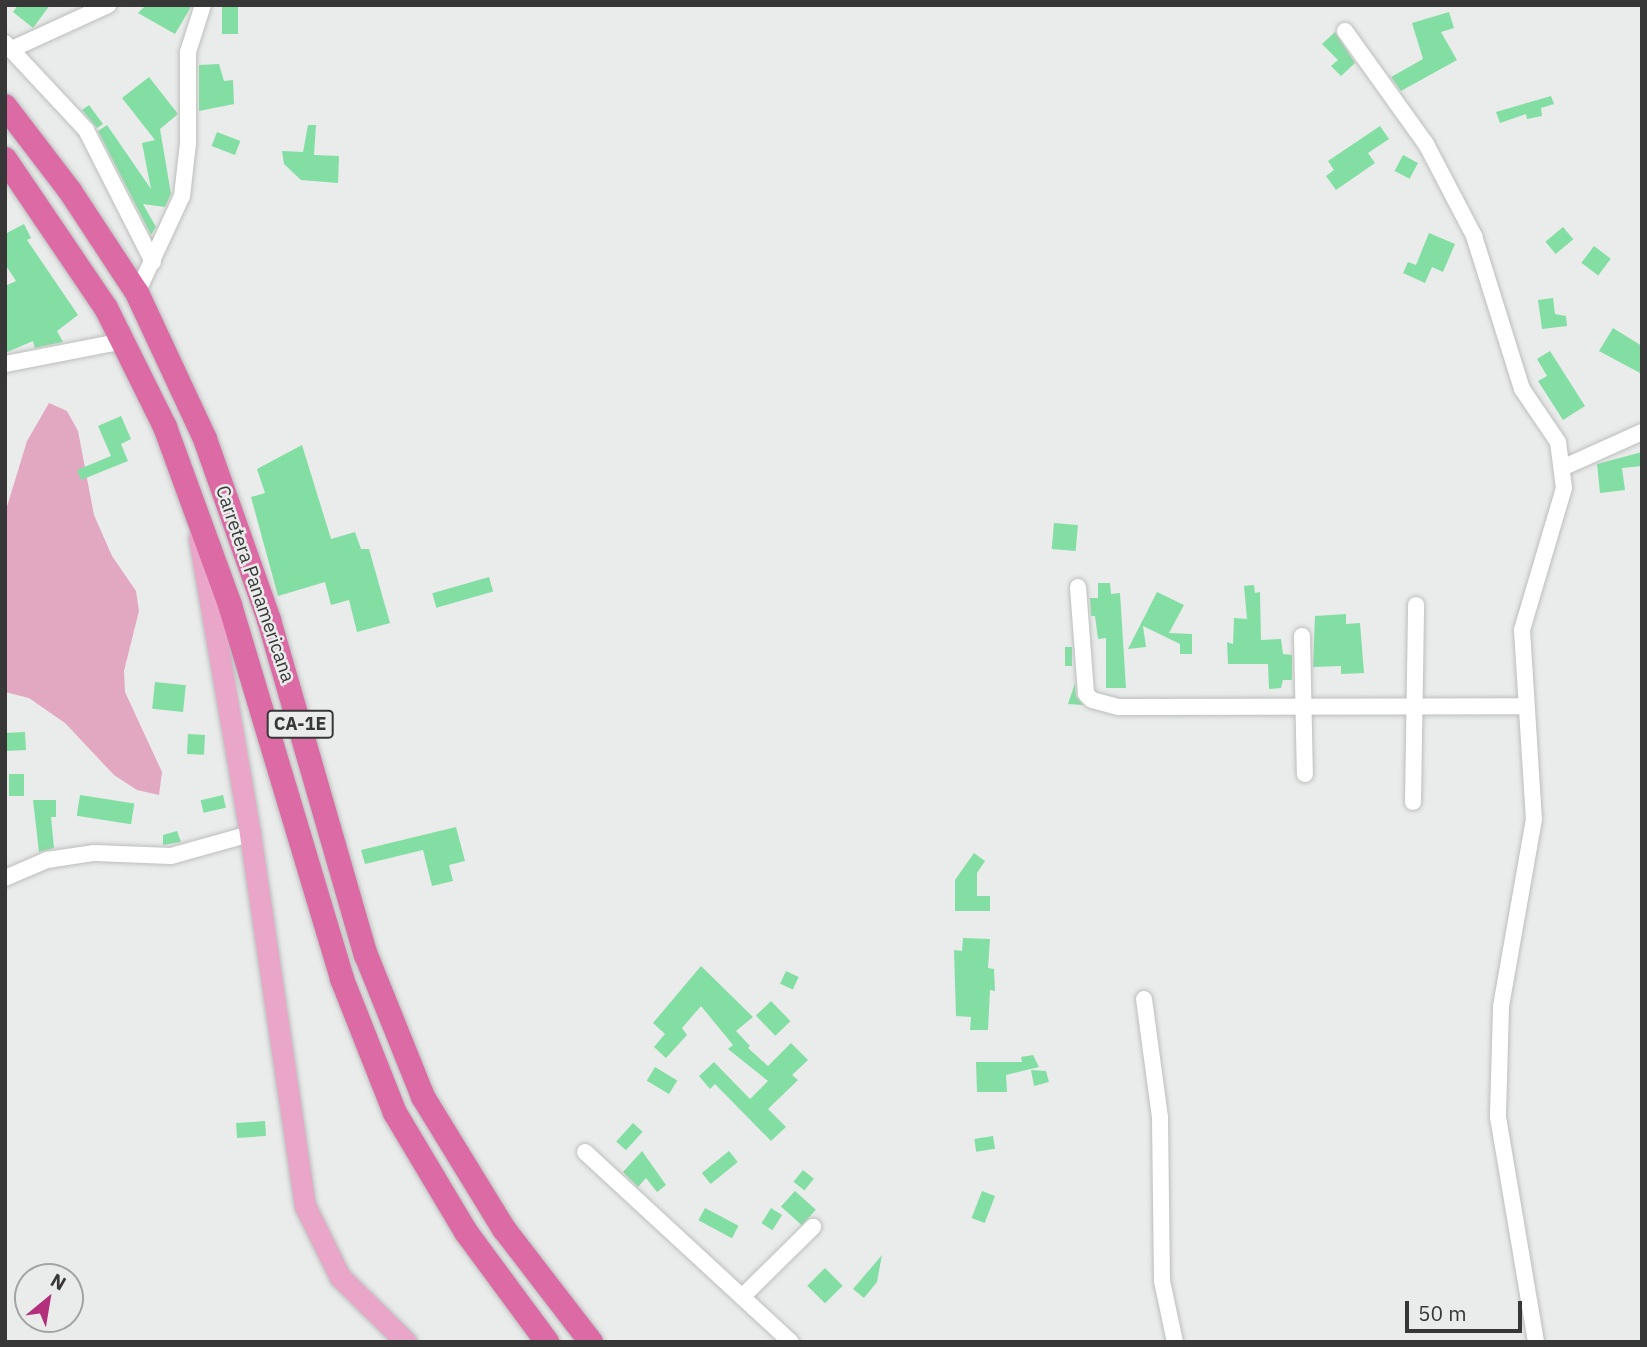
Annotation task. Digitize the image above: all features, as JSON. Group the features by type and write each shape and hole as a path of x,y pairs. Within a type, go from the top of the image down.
{"highway":[{"name":"Carretera Panamericana","path":"5,106 70,191 137,293 205,439 247,553 366,955 423,1097 504,1229 592,1342"},
{"name":"Carretera Panamericana","path":"5,159 106,308 165,428 230,606 307,873 367,1048 395,1113 466,1232 547,1342"}],"main road":[{"path":"192,498 250,834 304,1206 340,1277 406,1342"}],"street":[{"path":"108,5 8,46 86,130 153,262"},
{"path":"137,293 182,196 188,144 188,52 203,5"},
{"path":"1345,31 1426,144 1474,236 1522,389 1558,442 1562,468 1564,488 1522,630 1525,706 1535,819 1501,1007 1498,1116 1535,1342"},
{"path":"5,364 122,341"},
{"path":"1562,468 1642,432"},
{"path":"1078,587 1086,694 1092,701 1119,707 1525,706"},
{"path":"1413,802 1416,605"},
{"path":"1302,636 1307,706 1305,774"},
{"path":"5,878 47,860 94,853 171,856 250,834"},
{"path":"1144,999 1160,1118 1162,1281 1175,1342"},
{"path":"584,1152 791,1342"},
{"path":"742,1297 813,1227"}],"shaded area":[{"path":"49,403 67,411 78,431 94,515 112,556 136,591 139,611 124,671 125,692 162,772 159,795 137,790 114,775 65,723 29,698 5,692 5,513 27,441"}],"building":[{"path":"18,5 50,5 33,28 13,12"},
{"path":"146,5 192,5 175,34 138,13"},
{"path":"222,5 238,5 238,34 222,34"},
{"path":"1449,12 1454,28 1441,32 1457,60 1401,91 1391,77 1423,59 1412,23"},
{"path":"1335,32 1355,63 1341,76 1331,66 1338,60 1322,44"},
{"path":"219,64 224,81 233,80 234,104 199,111 199,65"},
{"path":"149,77 178,114 160,129 171,194 165,207 143,204 156,227 151,235 98,131 107,125 151,189 142,143 155,140 122,98"},
{"path":"1551,96 1554,104 1541,108 1542,116 1527,119 1526,114 1500,123 1496,112"},
{"path":"89,105 103,124 97,128 82,110"},
{"path":"308,125 316,125 314,155 339,156 338,183 301,180 284,164 282,151 303,152"},
{"path":"1380,126 1389,139 1368,153 1375,163 1336,190 1326,176 1334,170 1328,161"},
{"path":"217,132 240,141 235,155 212,146"},
{"path":"1403,155 1418,163 1410,179 1395,171"},
{"path":"24,224 31,238 27,240 78,315 57,331 63,342 35,348 33,341 5,353 5,286 16,281 5,264 5,234"},
{"path":"1563,227 1573,239 1556,254 1545,242"},
{"path":"1429,233 1455,244 1443,272 1432,267 1425,283 1403,273 1408,262 1416,265"},
{"path":"1594,246 1611,259 1598,275 1581,263"},
{"path":"1553,298 1555,314 1566,316 1567,326 1542,329 1538,300"},
{"path":"1613,328 1642,346 1642,374 1599,351"},
{"path":"1550,351 1585,406 1563,420 1538,381 1547,376 1537,359"},
{"path":"121,416 131,439 121,444 128,461 81,480 77,470 111,456 98,426"},
{"path":"302,445 331,539 355,532 361,549 369,549 390,623 357,632 349,600 331,605 325,582 278,596 251,497 265,493 257,469"},
{"path":"1642,452 1642,466 1622,468 1625,490 1600,493 1597,464"},
{"path":"1054,523 1078,525 1076,551 1052,549"},
{"path":"489,577 493,591 436,608 432,593"},
{"path":"1098,583 1110,583 1111,594 1120,593 1126,688 1106,688 1106,638 1098,639 1095,616 1091,616 1090,598 1098,598"},
{"path":"1254,585 1255,593 1260,592 1261,640 1281,639 1283,654 1292,655 1292,680 1283,680 1281,688 1269,689 1268,664 1228,664 1227,642 1233,644 1234,618 1247,619 1244,586"},
{"path":"1157,592 1184,605 1169,633 1192,634 1192,654 1180,654 1180,644 1143,626 1146,647 1128,649"},
{"path":"1346,614 1346,624 1360,623 1364,673 1341,674 1341,666 1313,667 1315,616"},
{"path":"1065,647 1072,647 1072,666 1065,666"},
{"path":"155,682 186,685 183,712 152,709"},
{"path":"1075,683 1076,696 1083,705 1068,704"},
{"path":"25,732 26,750 6,751 5,733"},
{"path":"188,734 205,735 204,755 187,754"},
{"path":"9,774 24,774 24,796 9,796"},
{"path":"80,795 134,804 131,824 77,816"},
{"path":"223,795 226,808 204,813 201,800"},
{"path":"33,800 56,800 56,817 51,817 54,848 39,852"},
{"path":"456,827 465,861 449,865 453,881 432,886 423,850 365,864 361,850"},
{"path":"177,831 181,842 163,845 163,835"},
{"path":"974,853 985,861 977,873 977,896 990,896 990,911 955,911 955,880"},
{"path":"963,938 990,939 988,968 994,969 995,991 990,990 988,1030 970,1030 971,1017 956,1016 954,950 962,951"},
{"path":"701,966 753,1017 736,1031 750,1046 748,1048 768,1066 791,1043 808,1060 792,1075 798,1080 768,1109 786,1127 771,1141 715,1084 710,1089 699,1076 714,1062 750,1099 768,1081 728,1049 733,1045 701,1006 682,1028 687,1035 666,1058 654,1047 665,1034 653,1023"},
{"path":"786,971 799,977 793,990 780,984"},
{"path":"771,1001 790,1021 775,1036 756,1016"},
{"path":"1033,1055 1039,1067 1006,1075 1007,1092 977,1092 976,1062 1022,1062 1021,1057"},
{"path":"655,1067 677,1080 669,1094 647,1081"},
{"path":"1031,1070 1046,1071 1049,1082 1034,1086"},
{"path":"265,1121 266,1136 237,1138 236,1123"},
{"path":"633,1123 643,1132 626,1150 616,1142"},
{"path":"993,1136 995,1149 976,1152 974,1139"},
{"path":"642,1151 666,1185 657,1192 646,1178 638,1187 623,1172"},
{"path":"729,1151 738,1162 711,1184 702,1173"},
{"path":"803,1170 814,1179 804,1190 794,1182"},
{"path":"795,1191 816,1210 802,1225 781,1207"},
{"path":"982,1191 995,1196 985,1223 972,1218"},
{"path":"705,1208 739,1226 732,1238 698,1220"},
{"path":"771,1208 782,1215 772,1230 761,1223"},
{"path":"882,1255 877,1282 864,1298 853,1289"},
{"path":"825,1268 843,1286 825,1303 807,1286"}]}
